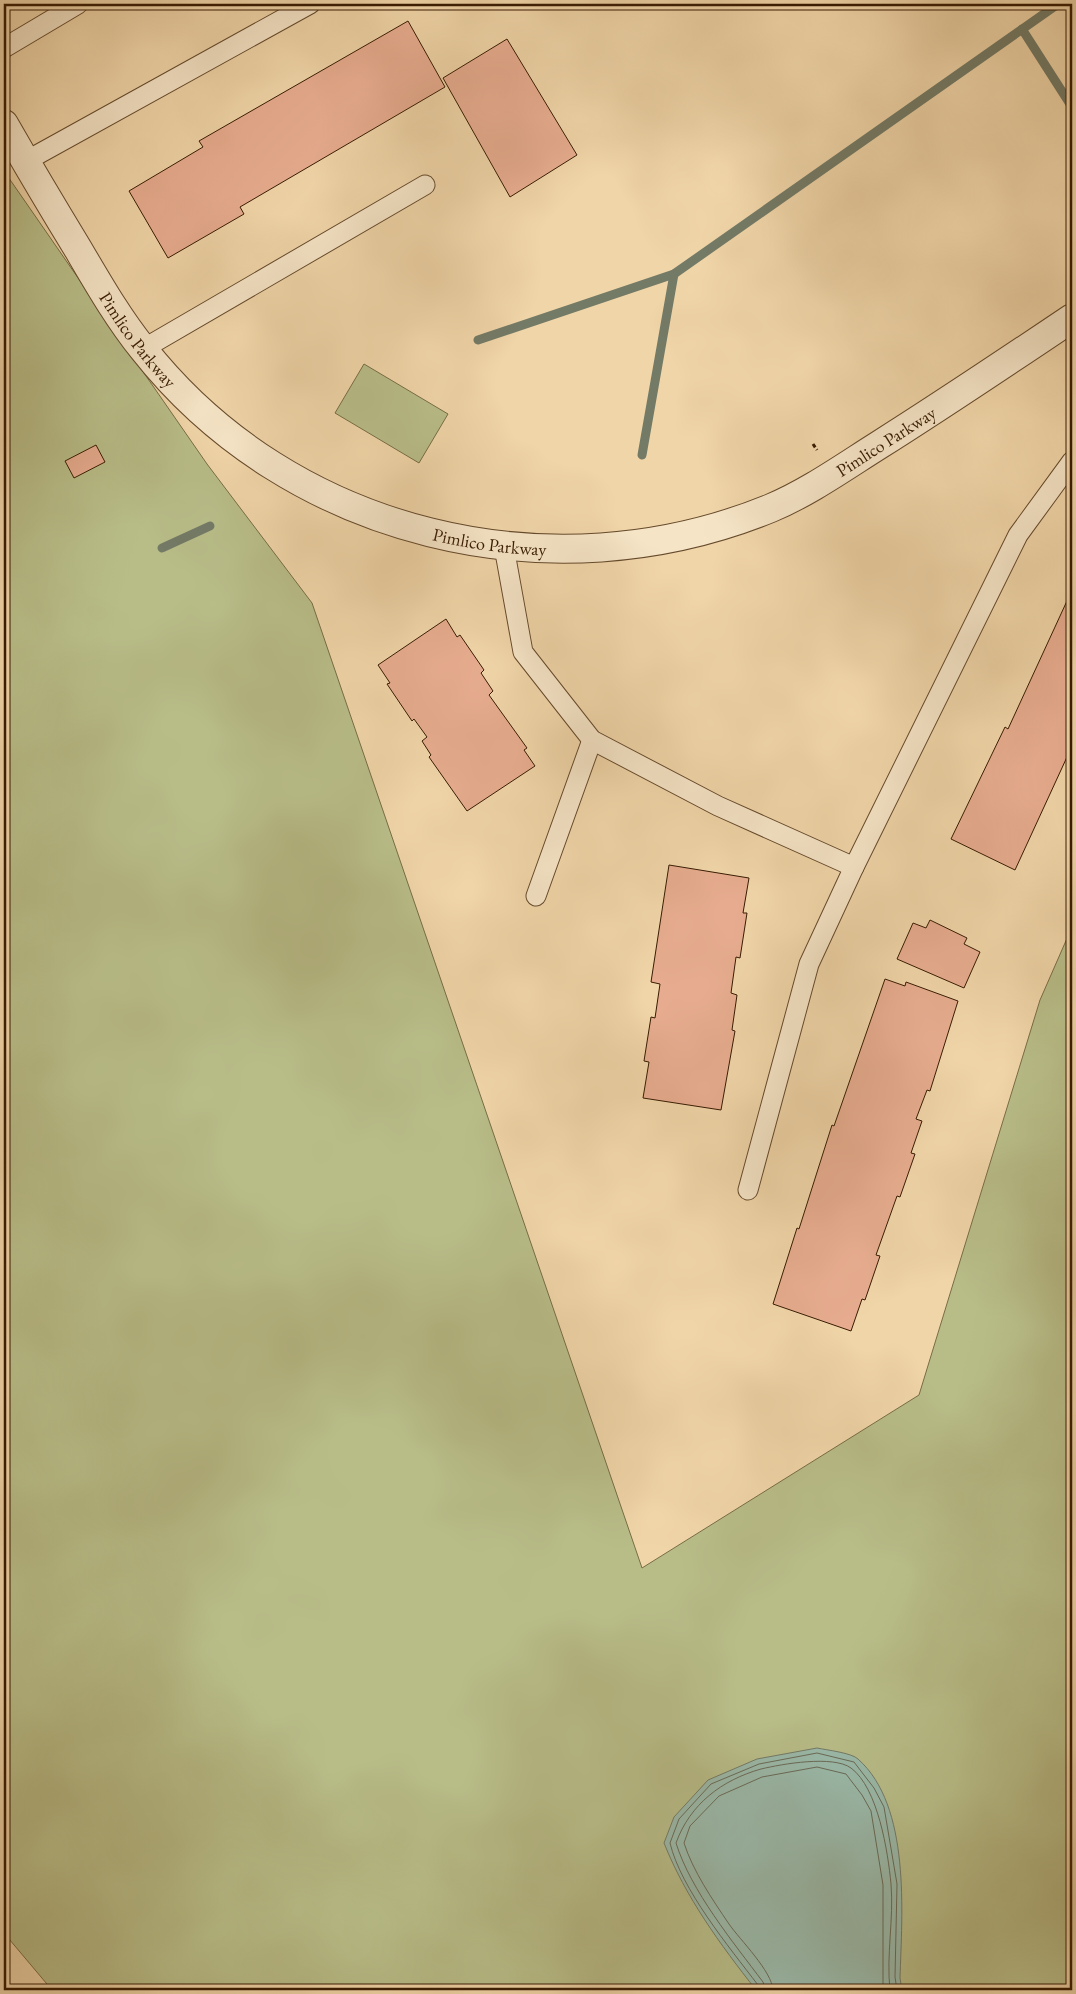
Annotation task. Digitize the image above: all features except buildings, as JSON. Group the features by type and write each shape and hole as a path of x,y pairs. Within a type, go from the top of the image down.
{"street":[{"name":"Pimlico Parkway","path":"4,124 105,294 143,349 177,388 211,419 249,449 290,476 355,508 406,528 464,542 504,547 578,549 634,545 694,533 770,508 800,495 972,386 1072,318"}],"lane":[{"path":"4,48 78,4"},
{"path":"26,161 310,4"},
{"path":"143,349 425,185"},
{"path":"748,1190 810,964 854,867 1018,535 1072,461"},
{"path":"504,547 523,652 592,740 718,806 854,867"},
{"path":"536,896 592,740"}],"green space":[{"path":"4,171 207,464 312,603 642,1568 919,1395 1040,1000 1072,927 1072,1990 52,1990 4,1933"},
{"path":"364,364 448,414 419,463 335,413"}],"water":[{"path":"817,1748 845,1753 858,1759 875,1779 887,1804 895,1832 900,1862 902,1923 900,1978 902,1990 756,1990 693,1902 664,1843 674,1817 708,1780 757,1759"}],"waterway":[{"path":"478,340 674,274 1058,4"},
{"path":"1022,29 1072,107"},
{"path":"642,455 674,274"},
{"path":"162,548 210,526"}]}
